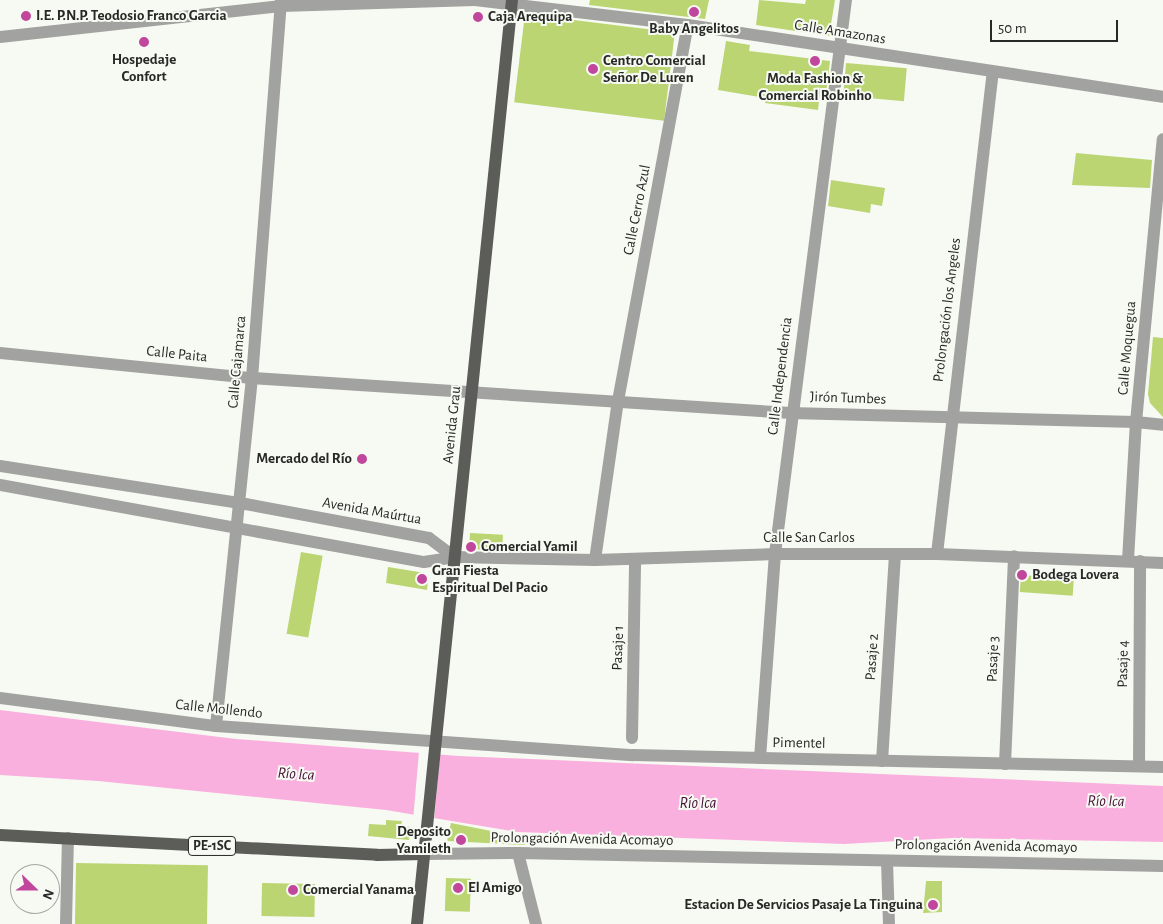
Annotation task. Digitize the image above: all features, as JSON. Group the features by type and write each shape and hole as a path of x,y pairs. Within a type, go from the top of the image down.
{"main road":[{"name":"Avenida Grau","path":"417,924 512,2"},
{"name":"Prolongación Avenida Acomayo","path":"0,835 377,855 424,854"}],"street":[{"name":"Calle Amazonas","path":"0,37 281,3 475,0 512,2 688,25 1163,96"},
{"name":"Calle Independencia","path":"760,758 775,554 846,0"},
{"name":"Calle Cajamarca","path":"216,726 239,528 281,3"},
{"name":"Calle Cerro Azul","path":"594,560 618,401 688,25"},
{"name":"Prolongación los Angeles","path":"937,554 950,418 993,72"},
{"name":"Calle Moquegua","path":"1134,560 1136,422 1163,139"},
{"name":"Calle Paita","path":"0,353 252,378 472,390"},
{"name":"Jirón Tumbes","path":"472,390 792,413 1136,422 1163,425"},
{"name":"Avenida Maúrtua","path":"0,466 240,503 429,538 454,557"},
{"path":"0,485 424,562 454,557"},
{"name":"Calle San Carlos","path":"454,557 594,560 775,554 937,554 1134,560 1163,563"},
{"name":"Pasaje 2","path":"882,761 895,555"},
{"name":"Pasaje 3","path":"1005,764 1014,556"},
{"name":"Pasaje 1","path":"632,738 635,559"},
{"name":"Pasaje 4","path":"1134,560 1139,766"},
{"name":"Calle Mollendo","path":"0,698 216,726 434,747"},
{"name":"Pimentel","path":"434,747 633,755 1163,768"},
{"path":"66,924 68,838"},
{"path":"518,853 536,924"},
{"name":"Prolongación Avenida Acomayo","path":"424,854 518,853 1163,866"},
{"path":"887,861 889,924"}],"water":[{"name":"Río Ica","path":"0,710 236,739 459,756 1163,786 1163,842 953,838 844,844 517,832 386,810 98,781 0,775"}],"pier":[{"path":"419,752 440,754 434,819 413,817"}],"building":[{"path":"590,0 709,0 705,19 589,5"},
{"path":"759,0 805,4 806,0 835,0 829,36 756,25"},
{"name":"Centro Comercial Señor De Luren","path":"525,14 675,32 664,121 514,102"},
{"path":"726,41 750,45 749,51 830,61 826,94 820,93 818,110 765,103 766,98 718,90"},
{"path":"846,63 907,68 904,101 843,96"},
{"path":"1076,153 1152,160 1150,188 1072,185"},
{"path":"831,180 885,188 882,206 871,204 870,213 828,206"},
{"path":"1153,337 1163,338 1163,417 1150,403 1148,394"},
{"path":"470,533 503,535 502,551 469,549"},
{"path":"301,552 323,556 308,638 287,634"},
{"path":"388,567 425,573 428,580 427,590 386,583"},
{"path":"1021,575 1074,579 1073,596 1020,592"},
{"path":"386,820 402,821 401,826 410,827 409,840 368,836 369,824 386,825"},
{"path":"451,823 526,838 525,845 447,841"},
{"path":"76,863 208,865 207,924 75,924"},
{"path":"446,878 471,879 470,912 445,911"},
{"path":"926,881 942,881 942,912 923,913"},
{"path":"262,883 315,884 314,917 261,916"}],"place":[{"name":"Baby Angelitos","path":"694,12"},
{"name":"I.E. P.N.P. Teodosio Franco Garcia","path":"26,16"},
{"name":"Caja Arequipa","path":"478,17"},
{"name":"Hospedaje Confort","path":"144,42"},
{"name":"Moda Fashion & Comercial Robinho","path":"815,61"},
{"name":"Centro Comercial Señor De Luren","path":"593,69"},
{"name":"Mercado del Río","path":"362,459"},
{"name":"Comercial Yamil","path":"471,547"},
{"name":"Bodega Lovera","path":"1022,575"},
{"name":"Gran Fiesta Espiritual Del Pacio","path":"422,579"},
{"name":"Deposito Yamileth","path":"461,840"},
{"name":"El Amigo","path":"458,888"},
{"name":"Comercial Yanama","path":"293,890"},
{"name":"Estacion De Servicios Pasaje La Tinguina","path":"933,905"}]}
